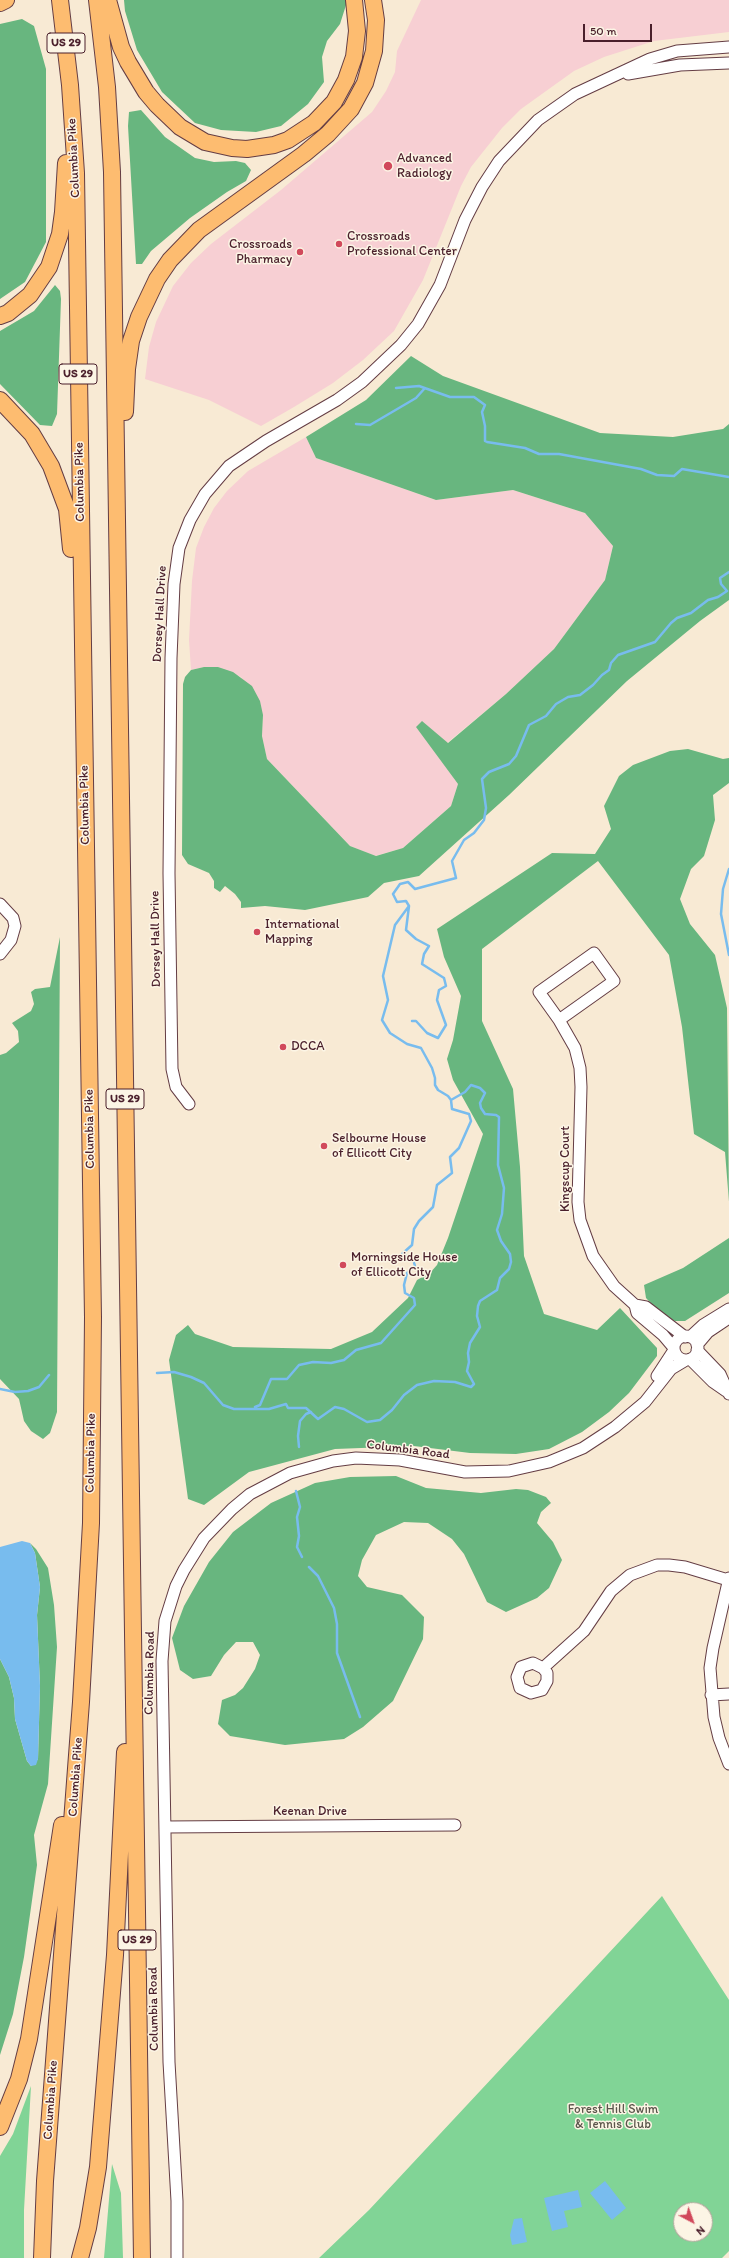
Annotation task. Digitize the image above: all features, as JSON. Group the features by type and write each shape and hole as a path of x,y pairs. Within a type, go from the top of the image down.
{"highway":[{"path":"0,3 6,0"},
{"name":"Columbia Pike","path":"42,2258 45,2181 82,1702 91,1523 93,1317 82,663 76,173 70,85 60,0"},
{"name":"US 29","path":"97,0 106,87 112,172 142,2258"},
{"path":"108,0 119,40 128,62 146,92 157,105 180,127 206,142 232,148 247,149 274,145 288,140 314,123 334,102 346,80 354,57 357,31 354,0"},
{"path":"117,576 127,369 131,341 147,297 170,260 199,230 310,149 328,134 351,109 365,83 374,51 376,20 373,0"},
{"path":"0,316 21,303 38,286 55,253 63,212 70,85"},
{"path":"0,400 18,418 42,449 64,497 69,523 82,663"},
{"path":"80,2258 93,2202 101,2128 116,1948 133,1622"},
{"path":"0,2127 19,2079 29,2039 82,1702"}],"street":[{"name":"Dorsey Hall Drive","path":"189,1104 176,1087 172,1069 169,873 170,658 174,584 184,533 205,494 229,466 266,440 337,400 362,382 401,345 418,324 440,285 466,220 482,187 500,161 538,120 559,104 595,83 650,59 677,51 729,47"},
{"name":"Dorsey Hall Drive","path":"595,83 653,68 729,63"},
{"path":"0,904 9,913 15,926 11,940 0,954"},
{"name":"Kingscup Court","path":"559,1020 614,981 594,953 539,992 559,1020 575,1048 580,1068 581,1087 578,1202 580,1220 587,1245 599,1267 614,1286 635,1305 646,1307 691,1348 678,1357 674,1349 637,1313 635,1305"},
{"name":"Columbia Road","path":"691,1348 703,1325 729,1309"},
{"name":"Columbia Road","path":"177,2258 177,2201 169,2062 162,1661 165,1621 176,1586 188,1564 204,1538 232,1509 250,1494 270,1483 312,1466 341,1460 379,1458 465,1472 495,1472 528,1468 549,1462 583,1448 603,1435 644,1402 691,1348 708,1332 729,1318"},
{"name":"Columbia Road","path":"628,1415 674,1349 679,1339 691,1348"},
{"path":"691,1348 713,1382 728,1392"},
{"path":"544,1668 584,1630 611,1591 630,1575 657,1565 669,1565 685,1567 729,1579 713,1648 710,1668 711,1695 719,1738 729,1764"},
{"path":"711,1695 729,1694"},
{"name":"Keenan Drive","path":"165,1827 455,1825"}],"shaded area":[{"path":"421,0 729,0 729,32 654,41 604,57 574,71 521,109 502,128 471,167 461,186 423,280 394,331 363,360 333,383 294,407 261,426 209,400 145,379 149,347 156,322 173,286 191,263 211,244 281,190 372,112 386,91 395,72 397,51"},
{"path":"306,437 316,458 436,500 513,490 585,513 613,546 605,580 554,649 506,694 447,743 422,722 417,727 458,784 451,806 403,848 375,856 350,846 267,759 262,736 263,715 241,677 218,667 204,667 191,670 189,640 192,581 196,548 204,527 214,508 227,491 248,471"}],"green space":[{"path":"124,0 346,0 347,2 340,24 327,41 322,57 324,82 308,104 281,126 256,132 221,130 195,123 162,92 137,50 125,11"},
{"path":"22,19 34,26 46,69 46,242 25,282 0,299 0,24"},
{"path":"141,110 165,137 195,158 214,162 236,161 245,163 251,170 246,181 227,192 190,218 151,251 142,264 136,264 128,126 129,112"},
{"path":"55,285 60,291 61,299 57,414 52,426 40,425 0,384 0,331 34,311"},
{"path":"411,356 443,376 600,433 673,437 723,429 729,424 729,600 700,621 627,681 509,795 419,876 384,883 368,897 305,910 265,906 241,908 241,902 235,894 225,886 220,892 214,888 214,881 209,873 188,864 182,855 183,684 185,677 191,670 204,667 218,667 233,672 252,686 260,701 263,715 262,736 267,759 350,846 376,856 403,848 451,806 458,784 416,727 422,721 448,743 506,694 554,649 605,580 613,546 585,513 513,490 436,500 316,458 306,437 366,400"},
{"path":"688,749 723,759 729,758 729,783 713,795 715,820 704,856 691,869 680,899 690,924 715,955 727,1008 729,1202 725,1152 694,1134 682,1027 669,955 598,861 482,949 482,1021 513,1089 520,1167 524,1256 544,1314 597,1330 620,1308 657,1348 657,1356 629,1393 609,1412 582,1432 549,1449 516,1454 470,1453 414,1446 335,1449 249,1472 204,1505 188,1499 169,1360 176,1335 188,1325 195,1334 233,1347 331,1349 372,1332 408,1298 417,1280 430,1273 437,1265 448,1238 483,1134 453,1080 447,1059 453,1040 461,996 444,957 437,929 552,853 595,854 611,829 604,806 619,776 633,765 670,751"},
{"path":"60,937 57,1412 50,1433 43,1439 31,1431 24,1421 19,1399 0,1379 0,1055 6,1053 19,1042 18,1031 12,1023 31,1011 34,1004 31,992 35,989 50,987"},
{"path":"729,1238 729,1293 685,1321 675,1321 659,1312 646,1298 644,1285 683,1268"},
{"path":"396,1476 426,1488 481,1493 516,1489 528,1490 546,1497 551,1503 541,1512 537,1523 553,1542 562,1560 549,1588 537,1598 506,1612 487,1602 464,1554 452,1539 428,1523 404,1522 376,1535 362,1560 358,1576 367,1587 402,1595 424,1617 423,1639 393,1701 363,1727 344,1739 285,1745 230,1736 218,1724 222,1700 235,1695 243,1688 255,1669 260,1655 253,1642 236,1642 224,1655 211,1676 193,1679 180,1670 172,1638 184,1606 209,1562 233,1532 271,1503 315,1483 350,1477"},
{"path":"30,1543 36,1549 48,1568 54,1605 57,1647 48,1784 34,1835 37,1865 24,1957 13,2014 0,2055 0,1659 9,1677 14,1698 15,1719 27,1761 31,1766 38,1759 40,1686 37,1615 40,1587 35,1553"},
{"name":"Forest Hill Swim & Tennis Club","path":"662,1896 729,2000 729,2251 722,2258 319,2258 369,2210"},
{"path":"31,2086 24,2210 24,2258 0,2258 0,2156 13,2134"},
{"path":"112,2164 121,2193 123,2258 104,2258"}],"water":[{"path":"22,1541 30,1543 35,1553 40,1587 37,1615 40,1686 38,1759 36,1765 31,1766 27,1761 15,1719 14,1698 9,1677 0,1659 0,1547"},
{"path":"605,2181 626,2208 612,2220 590,2193"},
{"path":"578,2190 582,2207 564,2211 568,2227 552,2231 544,2198"},
{"path":"522,2218 527,2242 512,2245 510,2235 514,2219"}],"waterway":[{"path":"396,388 419,386 450,397 474,397 485,405 482,412 485,426 485,441 487,442 525,448 539,454 559,454 641,469 657,475 674,476 682,469 729,477"},
{"path":"356,424 370,425 416,398 425,388"},
{"path":"412,1021 416,1021 427,1033 438,1038 446,1025 437,1000 439,990 446,986 444,978 422,964 424,954 429,946 416,939 406,930 409,906 406,901 397,902 393,894 400,884 408,882 415,889 456,878 452,861 464,840 474,833 484,820 486,808 482,779 489,772 509,764 516,756 529,725 546,716 556,704 568,697 580,695 593,685 609,670 611,663 618,655 655,642 677,618 691,613 708,600 718,597 727,591 721,584 720,578 729,572"},
{"path":"729,869 723,889 721,914 729,955"},
{"path":"255,1407 260,1405 271,1379 287,1379 299,1365 313,1362 331,1363 344,1360 356,1350 381,1343 415,1305 414,1298 405,1293 404,1285 407,1273 415,1266 413,1259 402,1254 412,1245 414,1229 419,1221 433,1207 437,1185 452,1173 450,1157 459,1148 471,1121 469,1114 452,1109 451,1100 448,1096 438,1090 435,1085 435,1078 432,1068 421,1048 407,1044 390,1033 382,1020 388,1000 383,976 395,925 409,906"},
{"path":"157,1373 174,1372 204,1383 223,1405 234,1409 269,1409 286,1404 288,1408 306,1408 318,1419 335,1407 344,1409 367,1422 380,1420 392,1410 404,1395 417,1385 434,1381 455,1382 471,1387 474,1384 467,1371 469,1362 468,1353 470,1343 480,1327 477,1316 478,1306 480,1301 497,1290 500,1278 509,1269 511,1262 510,1254 501,1241 497,1230 502,1214 504,1188 498,1165 499,1117 496,1115 485,1114 481,1108 480,1103 485,1093 480,1088 471,1085 465,1092 451,1100"},
{"path":"0,1389 15,1392 28,1391 39,1387 49,1375"},
{"path":"299,1447 298,1436 300,1421 306,1414 311,1412"},
{"path":"296,1491 300,1507 297,1517 299,1536 297,1547 302,1557"},
{"path":"309,1567 318,1576 334,1608 337,1624 337,1653 360,1717"}],"place":[{"name":"Advanced Radiology","path":"388,166"},
{"name":"Crossroads Professional Center","path":"339,244"},
{"name":"Crossroads Pharmacy","path":"300,252"},
{"name":"International Mapping","path":"257,932"},
{"name":"DCCA","path":"283,1047"},
{"name":"Selbourne House of Ellicott City","path":"324,1146"},
{"name":"Morningside House of Ellicott City","path":"343,1265"}]}
